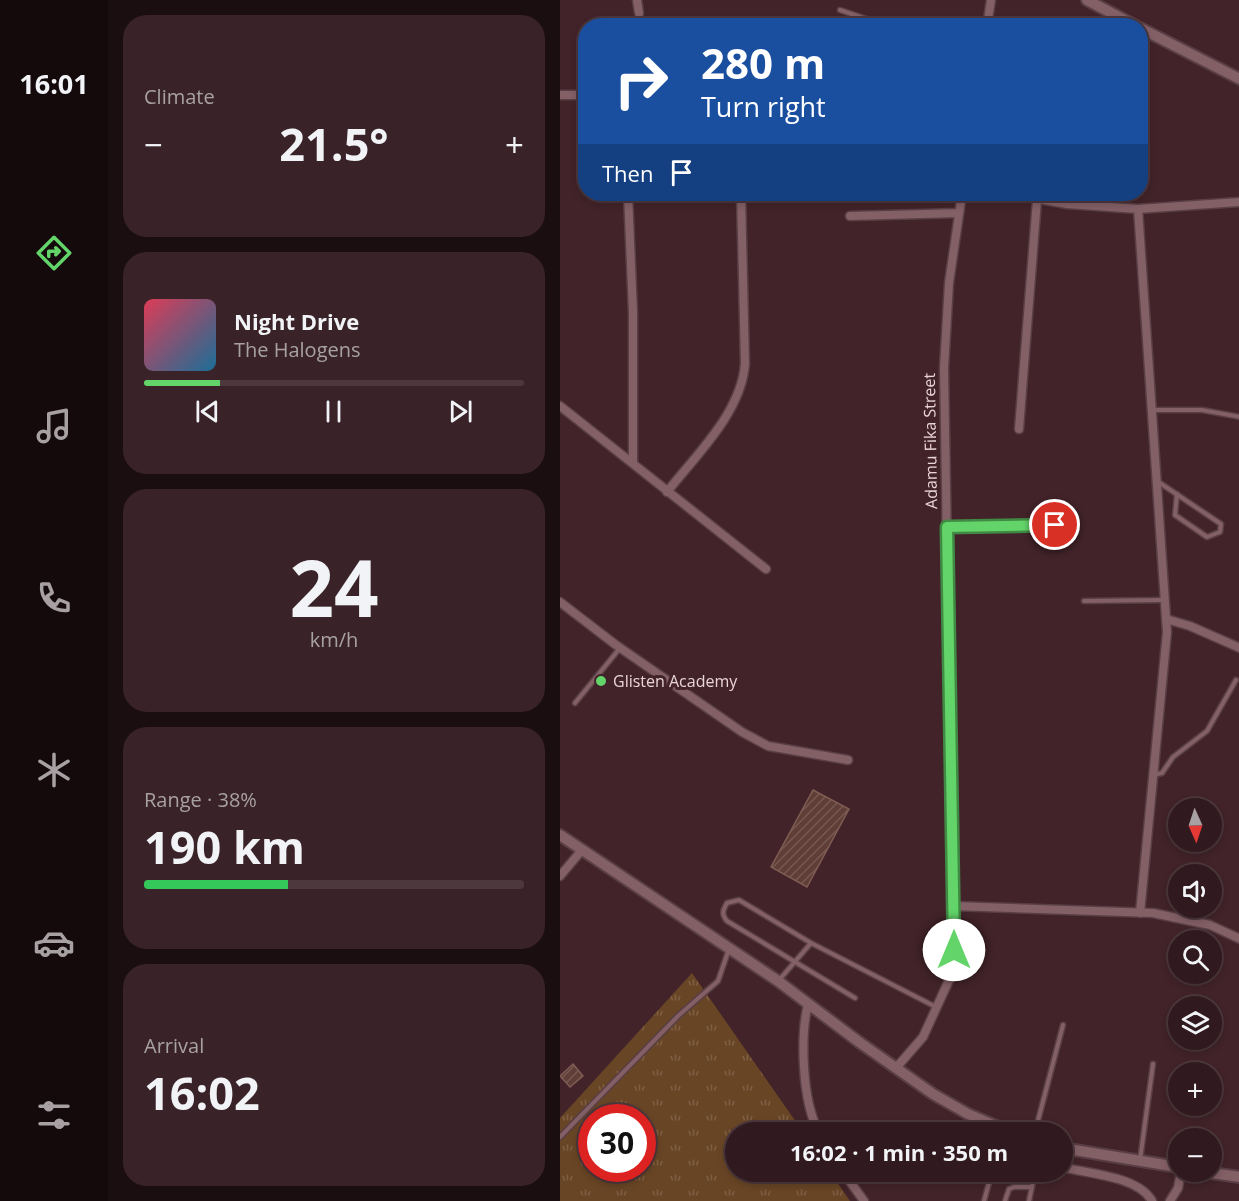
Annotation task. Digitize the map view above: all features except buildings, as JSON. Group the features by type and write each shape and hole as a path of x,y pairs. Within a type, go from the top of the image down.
{"street":[{"path":"637,0 639,13"},
{"path":"988,18 991,0"},
{"path":"1087,0 1121,18"},
{"path":"1148,32 1240,79"},
{"path":"560,95 578,95"},
{"path":"628,201 633,312 633,462"},
{"path":"667,492 728,416 744,380 741,201"},
{"name":"Adamu Fika Street","path":"896,1068 923,1037 950,978 953,962 954,906 944,368 945,327 961,201"},
{"path":"1019,429 1037,201"},
{"path":"1044,201 1138,209 1240,202"},
{"path":"1138,209 1167,632 1140,913"},
{"path":"850,216 959,213"},
{"path":"560,406 766,569"},
{"path":"947,527 1055,525"},
{"path":"560,602 620,648 742,732 768,746 848,760"},
{"path":"1166,619 1190,626 1240,648"},
{"path":"560,835 778,981 933,1094 987,1122"},
{"path":"560,876 582,850"},
{"path":"954,906 1153,913 1210,925 1240,939"},
{"path":"808,1004 803,1022 806,1090 814,1122"},
{"path":"1073,1150 1168,1165"},
{"path":"1073,1170 1133,1184 1148,1194 1152,1201"},
{"path":"1222,1174 1240,1177"},
{"path":"850,1182 864,1201"},
{"path":"1170,1201 1179,1182"}],"lane":[{"path":"840,10 864,18"},
{"path":"1152,410 1202,410 1240,417"},
{"path":"1157,481 1177,494 1221,524 1220,532 1207,537 1178,519 1174,512 1177,494"},
{"path":"1084,601 1164,600"},
{"path":"575,703 620,648"},
{"path":"1153,775 1162,773 1173,757 1207,731 1236,680"},
{"path":"855,998 727,921 723,916 723,910 727,903 739,900 811,944 937,1007"},
{"path":"778,981 811,944"},
{"path":"560,1137 678,1016 718,981 730,949"},
{"path":"1038,1122 1063,1025"},
{"path":"1140,1161 1153,1064"},
{"path":"984,1201 989,1182"},
{"path":"1029,1201 1033,1182"},
{"path":"1005,1201 1009,1189 1032,1188"}],"green space":[{"path":"692,973 796,1122 725,1122 725,1182 837,1182 850,1201 560,1201 560,1118"}],"place":[{"name":"Glisten Academy","path":"601,681"}],"route":[{"path":"954,950 947,527 1055,525"}]}
